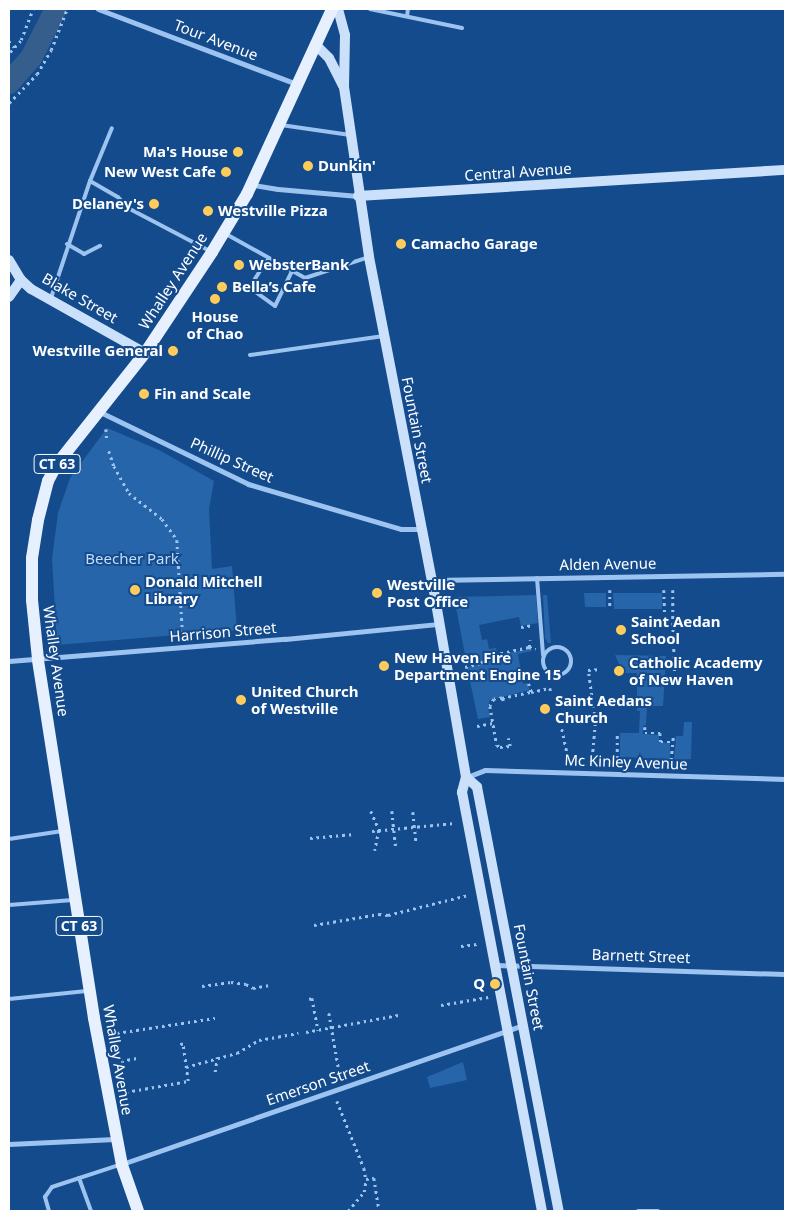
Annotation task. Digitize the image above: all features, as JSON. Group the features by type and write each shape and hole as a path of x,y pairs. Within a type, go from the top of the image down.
{"main road":[{"name":"Whalley Avenue","path":"138,1211 122,1164 116,1139 89,991 38,659 32,600 32,558 40,511 48,481 57,464 97,410 145,353 224,233 253,184 332,9"},
{"name":"Fountain Street","path":"338,9 345,35 344,87 368,256 432,580 438,624 466,777 462,792 542,1211"},
{"name":"Fountain Street","path":"316,46 329,58 344,87"},
{"name":"Central Avenue","path":"358,196 785,170"},
{"name":"Blake Street","path":"9,260 21,280 31,289 145,353"},
{"path":"9,297 21,280"},
{"name":"Fountain Street","path":"466,777 477,787 559,1211"},
{"path":"538,1189 554,1186"}],"street":[{"name":"Tour Avenue","path":"98,9 298,84"},
{"name":"Central Avenue","path":"253,184 278,189 358,196"},
{"name":"Phillip Street","path":"97,410 248,484 401,529 421,529"},
{"name":"Alden Avenue","path":"432,580 785,574"},
{"name":"Harrison Street","path":"9,661 276,640 438,624"},
{"name":"Mc Kinley Avenue","path":"466,777 485,770 785,779"},
{"name":"Barnett Street","path":"496,965 785,974"},
{"name":"Emerson Street","path":"122,1164 523,1025"},
{"path":"9,1144 116,1139"}],"lane":[{"path":"370,9 462,28"},
{"path":"407,16 408,9"},
{"path":"280,125 350,135"},
{"path":"50,299 67,244 112,128"},
{"path":"90,181 118,197 128,208 212,252"},
{"path":"224,233 305,278 368,256"},
{"path":"67,244 84,254 100,246"},
{"path":"268,258 253,282 253,290 275,306 292,271"},
{"path":"250,355 384,336"},
{"path":"537,578 541,624 543,656 544,669 552,675 565,673 570,665 570,656 559,647 550,648 543,656"},
{"path":"9,839 65,831"},
{"path":"9,905 75,900"},
{"path":"9,999 89,991"},
{"path":"50,1211 45,1197 52,1187 122,1164"},
{"path":"79,1178 91,1211"},
{"path":"638,1211 658,1211"}],"path":[{"path":"10,52 21,40 33,9"},
{"path":"9,103 37,74 50,50 67,9"},
{"path":"9,41 14,47"},
{"path":"106,429 107,440"},
{"path":"109,451 114,466 129,493 162,519 178,540 183,638"},
{"path":"610,590 610,609"},
{"path":"664,590 665,614"},
{"path":"673,590 675,677"},
{"path":"668,622 673,623"},
{"path":"521,627 541,624"},
{"path":"465,666 482,664 488,656 502,651 529,647 530,640"},
{"path":"592,758 594,721 588,670 601,669"},
{"path":"528,683 531,692"},
{"path":"508,738 510,746 500,747 493,723 491,702 550,688 551,692"},
{"path":"477,726 493,723"},
{"path":"645,727 645,733 660,733 661,742 672,742"},
{"path":"562,728 568,757"},
{"path":"617,733 617,758"},
{"path":"671,760 672,735"},
{"path":"372,811 379,830 375,851"},
{"path":"392,812 396,847"},
{"path":"413,812 416,841"},
{"path":"372,831 456,823"},
{"path":"310,838 354,834"},
{"path":"314,925 379,914 388,915 468,895"},
{"path":"461,946 477,944"},
{"path":"202,986 231,982 246,984 253,988 270,986"},
{"path":"441,1006 488,997"},
{"path":"309,999 312,998 318,1030"},
{"path":"329,1013 340,1077"},
{"path":"306,1032 399,1015"},
{"path":"117,1033 215,1018"},
{"path":"186,1066 237,1053 259,1040 298,1033"},
{"path":"126,1092 188,1081 183,1044 179,1045"},
{"path":"215,1072 216,1057"},
{"path":"121,1061 137,1058"},
{"path":"337,1101 364,1168 366,1179 364,1192 348,1211"},
{"path":"366,1179 374,1178 379,1211"}],"green space":[{"name":"Beecher Park","path":"107,428 159,450 214,481 209,509 212,569 232,566 237,630 57,645 52,559 58,513 70,478"},
{"path":"584,593 606,593 606,607 585,607"},
{"path":"613,593 662,593 662,609 614,609"},
{"path":"536,595 538,623 521,626 519,617 479,625 482,640 487,639 489,649 496,648 497,653 487,655 481,662 467,665 454,597"},
{"path":"543,595 547,595 551,643 548,643 545,638"},
{"path":"531,649 532,651 518,654 523,684 527,683 530,690 490,700 488,706 490,717 478,719 467,667 482,664 490,656"},
{"path":"615,655 666,656 663,706 647,706 646,725 643,726 643,734 659,735 659,742 670,743 670,759 620,757 620,733 639,733 640,711 637,711 637,673 623,673"},
{"path":"684,722 692,722 691,759 674,760 676,736 683,736"},
{"path":"463,1062 467,1080 430,1088 427,1077"}],"waterway":[{"path":"9,83 31,58 56,9"}],"place":[{"name":"Ma's House","path":"238,152"},
{"name":"Dunkin'","path":"308,166"},
{"name":"New West Cafe","path":"226,172"},
{"name":"Delaney's","path":"154,204"},
{"name":"Westville Pizza","path":"208,211"},
{"name":"Camacho Garage","path":"401,244"},
{"name":"WebsterBank","path":"239,265"},
{"name":"Bella’s Cafe","path":"222,287"},
{"name":"House of Chao","path":"215,299"},
{"name":"Westville General","path":"173,351"},
{"name":"Fin and Scale","path":"144,394"},
{"name":"Donald Mitchell Library","path":"135,590"},
{"name":"Westville Post Office","path":"377,593"},
{"name":"Saint Aedan School","path":"621,630"},
{"name":"New Haven Fire Department Engine 15","path":"384,666"},
{"name":"Catholic Academy of New Haven","path":"619,671"},
{"name":"United Church of Westville","path":"241,700"},
{"name":"Saint Aedans Church","path":"545,709"},
{"name":"Q","path":"495,984"}]}
